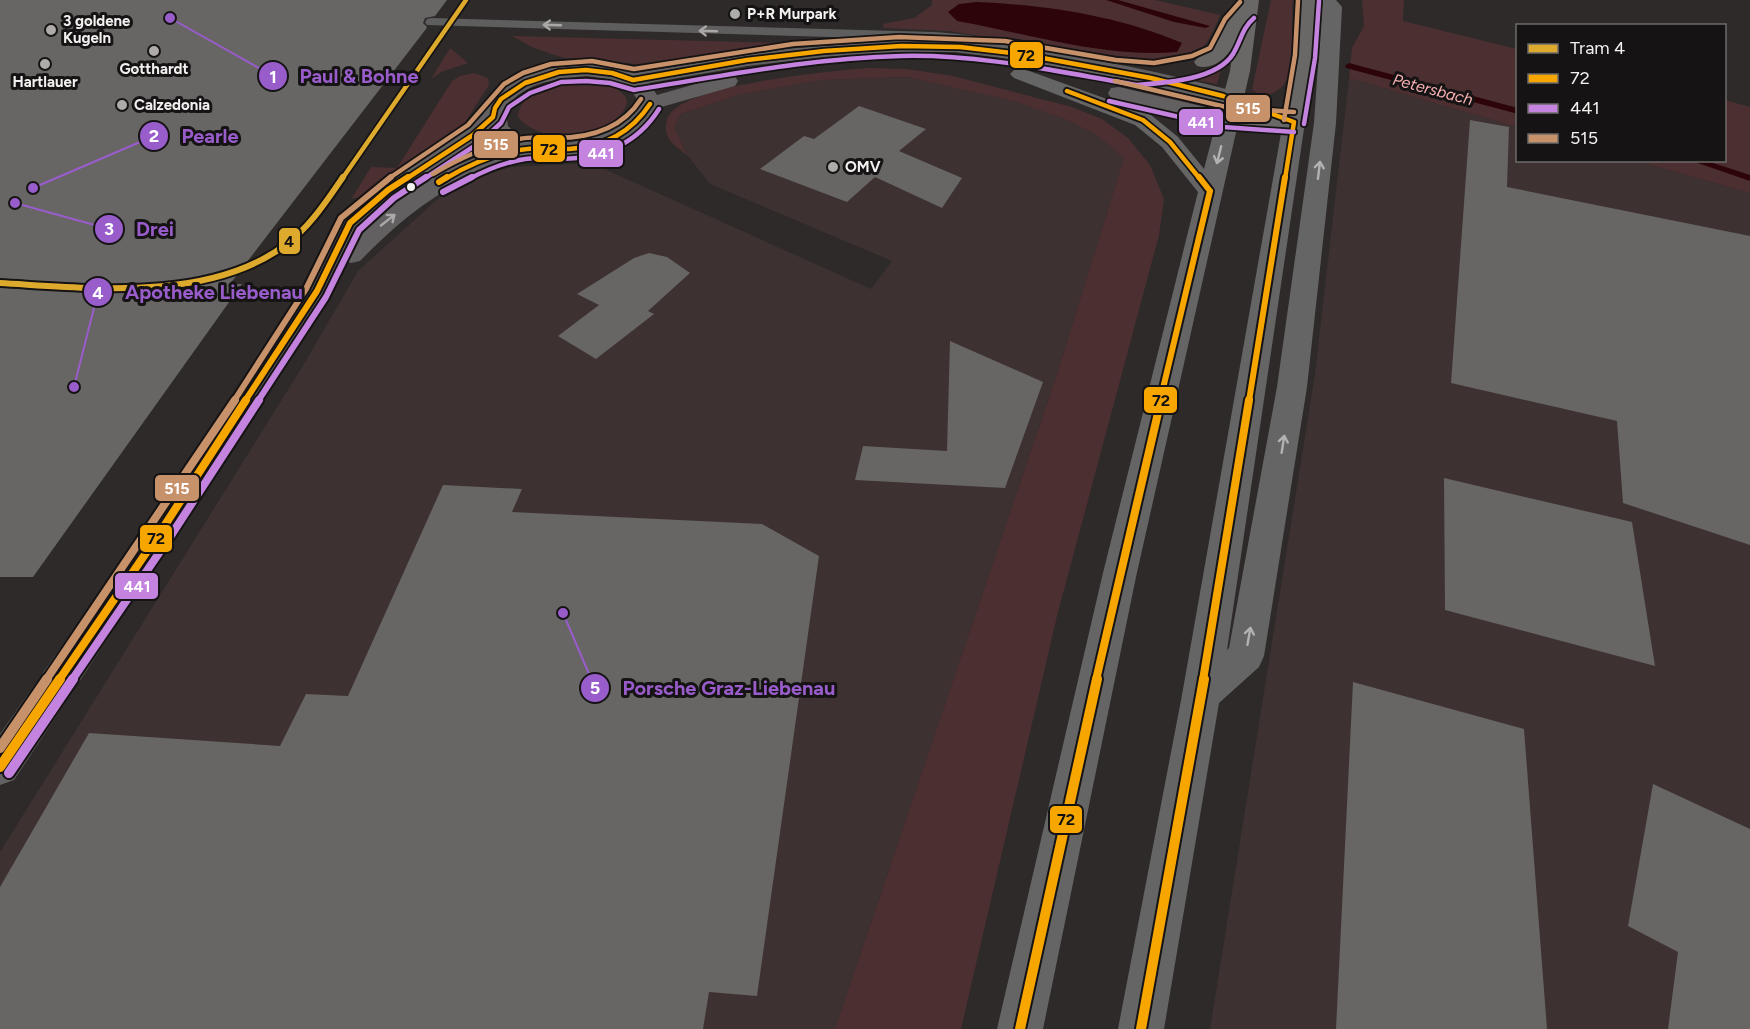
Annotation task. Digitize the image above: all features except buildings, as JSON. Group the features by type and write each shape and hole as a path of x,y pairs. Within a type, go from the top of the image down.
{"highway":[{"path":"1201,695 1246,656 1292,387 1325,123 1332,6 1326,0"},
{"path":"1021,74 1143,120 1170,142 1210,191"},
{"path":"1020,1029 1119,577 1231,109"},
{"path":"1141,1029 1201,695 1294,122"}],"main road":[{"path":"633,80 765,57 878,46 941,46 1037,57 1138,75 1231,109 1262,123 1294,122 1305,56 1309,0"},
{"path":"1231,109 1240,70 1248,5"},
{"path":"1138,75 1191,67 1220,53 1235,19 1248,5"},
{"path":"650,104 763,73 866,59 945,62 1231,109"},
{"path":"586,70 612,73 633,80 646,90 650,104 641,121 615,137 579,147 537,147 519,143 505,136 497,127 494,117 495,108 511,91 541,76 586,70"},
{"path":"0,767 161,531 316,291 350,223 388,190 473,135 494,117"},
{"path":"316,291 373,232 446,178 501,155 537,147"}],"lane":[{"path":"431,22 964,39 1018,48 1037,57"}],"shaded area":[{"path":"932,0 1155,0 1220,15 1207,43 1192,57 1172,63 1142,65 950,31 884,28 883,24 914,18 932,5"},
{"path":"1271,0 1293,0 1291,69 1279,90 1263,95 1252,90"},
{"path":"1362,0 1404,0 1403,21 1516,49 1516,127 1349,78 1352,48 1364,26"},
{"path":"977,2 1056,9 1108,19 1182,43 1177,52 1122,52 1067,44 957,21 948,12 959,4"},
{"path":"512,36 781,43 766,48 673,63 637,64 564,58 534,48"},
{"path":"450,48 468,63 441,72 431,79"},
{"path":"1222,65 1217,84 1181,77"},
{"path":"747,67 670,87 666,82"},
{"path":"869,68 907,69 953,76 1072,107 1102,119 1128,138 1150,165 1164,199 1159,235 1057,616 961,1029 835,1029 1057,374 1124,158 1095,134 1067,120 1017,102 907,77 821,80 738,95 681,114 674,127 688,156 669,140 667,135 666,123 669,115 682,104 703,95 762,81"},
{"path":"474,73 488,78 489,85 462,127 447,140 363,198 352,198 371,167 397,168 452,81 460,76"},
{"path":"1098,76 1191,100 1189,104 1096,79"},
{"path":"907,77 1018,102 1067,120 1095,134 1124,158 1057,374 835,1029 0,1029 0,852 304,364 358,271 440,197 470,179 511,167 591,163 871,289 892,261 710,184 688,156 674,127 681,114 738,95 821,80"},
{"path":"1349,78 1516,127 1516,162 1641,162 1750,193 1750,1029 1210,1029 1315,374"},
{"path":"572,81 602,84 621,92 626,98 626,106 609,124 596,130 568,136 539,132 527,126 518,117 524,101 530,96 546,88"},
{"path":"1726,100 1750,107 1750,193 1641,162 1726,162"},
{"path":"481,144 488,147 417,189 373,224 365,224 422,176"}],"waterway":[{"name":"Petersbach","path":"1110,0 1206,26"},
{"name":"Petersbach","path":"1349,66 1516,110"},
{"name":"Petersbach","path":"1699,162 1750,178"}],"tram line":[{"name":"4","path":"0,283 84,288 169,286 209,279 248,266 284,246 316,216 466,0"}],"transit line":[{"name":"515","path":"1284,120 1295,55 1298,0"},
{"name":"441","path":"1304,124 1315,58 1319,1"},
{"name":"515","path":"0,748 232,405 311,281 331,235 343,215 375,188 468,125 497,90 512,78 537,68 565,62 606,62 634,69 793,44 899,37 952,37 1005,41 1116,60 1154,63 1192,56 1210,48 1225,19 1240,2"},
{"name":"441","path":"9,773 170,537 326,297 359,230 394,198 479,143 501,123 509,107 530,93 561,82 610,83 634,90 787,65 902,56 989,60 1137,85 1160,83 1199,76 1223,64 1232,55 1245,26 1254,18"},
{"name":"72","path":"0,767 161,531 317,291 350,223 388,190 473,135 493,117 495,108 501,99 525,83 559,72 586,70 612,73 633,80 747,60 824,51 901,46 960,47 1021,54 1151,78 1223,96 1294,122"},
{"name":"515","path":"1115,81 1226,107 1294,112"},
{"name":"72","path":"1067,91 1143,120 1170,142 1210,191"},
{"name":"515","path":"433,174 454,162 498,144 531,137 582,137 606,130 626,118 641,99"},
{"name":"441","path":"1109,101 1223,127 1294,132"},
{"name":"72","path":"439,182 469,166 513,151 528,148 570,149 610,140 633,126 650,104"},
{"name":"441","path":"443,192 483,172 514,162 530,158 577,158 618,148 642,132 659,109"},
{"name":"72","path":"1141,1029 1201,695 1294,122"},
{"name":"72","path":"1020,1029 1119,577 1210,191"}],"place":[{"name":"P+R Murpark","path":"735,14"},
{"name":"Paul & Bohne","path":"170,18"},
{"name":"3 goldene Kugeln","path":"51,30"},
{"name":"Gotthardt","path":"154,51"},
{"name":"Hartlauer","path":"45,64"},
{"name":"Calzedonia","path":"122,105"},
{"name":"OMV","path":"833,167"},
{"name":"Pearle","path":"33,188"},
{"name":"Drei","path":"15,203"},
{"name":"Apotheke Liebenau","path":"74,387"},
{"name":"Porsche Graz-Liebenau","path":"563,613"}]}
